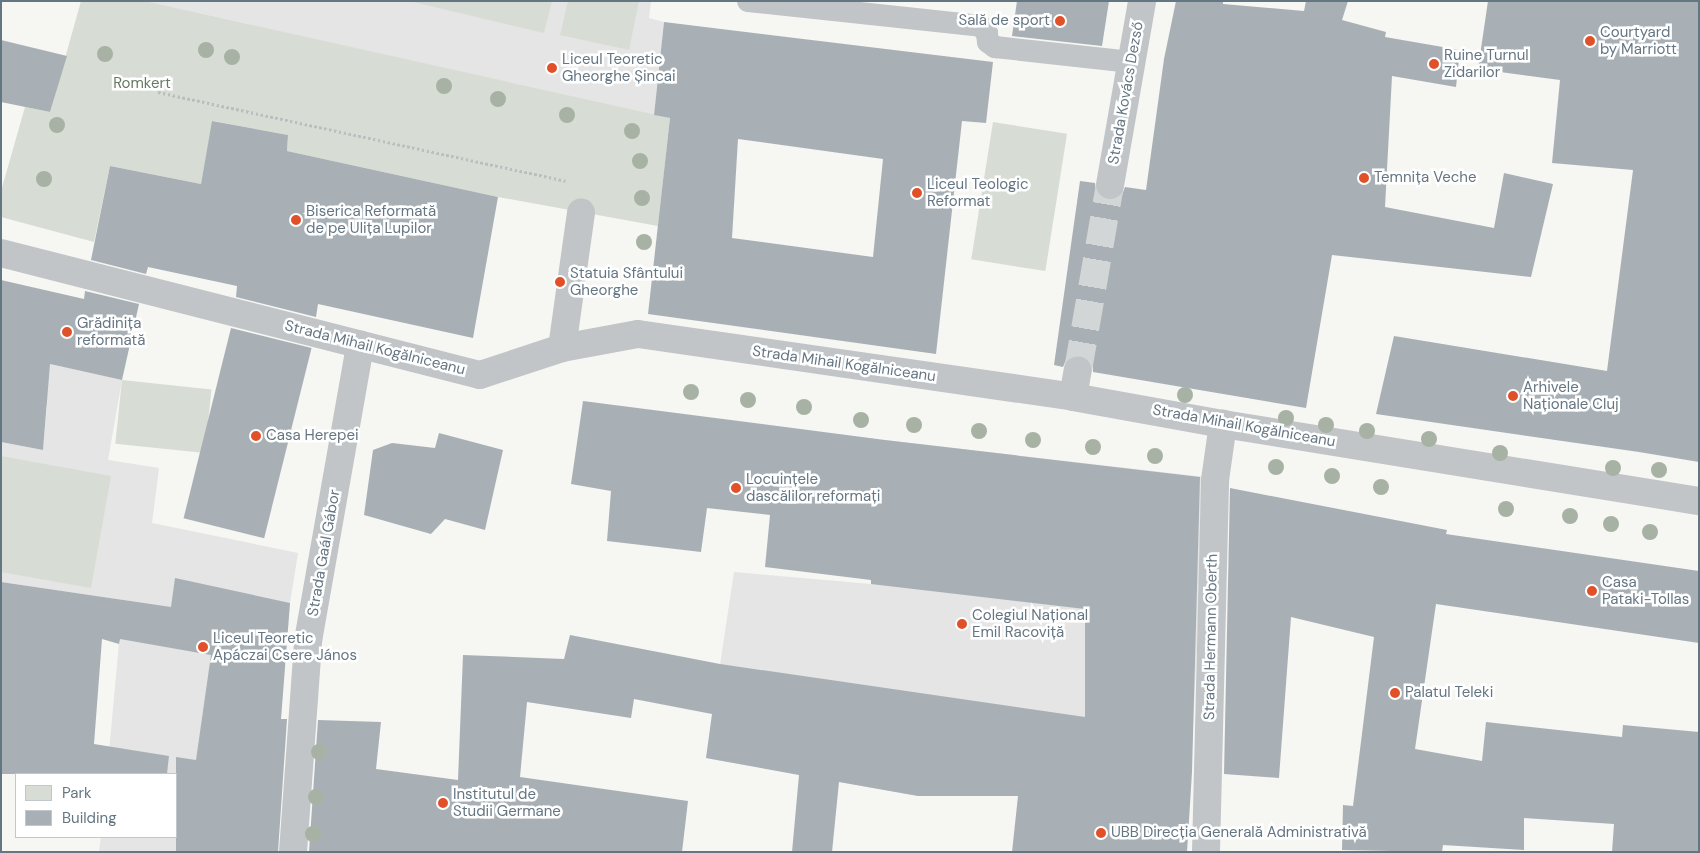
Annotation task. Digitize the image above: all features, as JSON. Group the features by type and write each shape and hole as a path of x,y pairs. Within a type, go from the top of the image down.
{"street":[{"name":"Strada Kovács Dezső","path":"1110,185 1142,1"},
{"path":"562,348 580,212"},
{"name":"Strada Mihail Kogălniceanu","path":"1,253 480,375 562,348 638,334 1073,397 1223,424 1699,501"},
{"name":"Strada Gaál Gábor","path":"293,852 308,641 360,345"},
{"path":"1073,397 1078,370"},
{"name":"Strada Hermann Oberth","path":"1206,852 1215,480 1223,424"}],"lane":[{"path":"748,1 981,26 987,33 988,42 995,47 1131,62"}],"path":[{"path":"158,92 566,181"}],"shaded area":[{"name":"Liceul Teoretic Gheorghe Șincai","path":"145,1 651,1 649,18 664,22 654,115"},
{"name":"Liceul Teoretic Apáczai Csere János","path":"1,353 122,380 108,460 159,468 152,523 298,553 290,603 270,852 99,852 101,838 178,838 178,773 107,773 123,600 1,582 1,442 43,450 47,407"},
{"name":"Colegiul Național Emil Racoviță","path":"885,440 1205,477 1189,814 1018,796 918,796 706,758 734,572 871,584"}],"green space":[{"name":"Romkert","path":"81,1 145,1 670,118 658,226 498,197 287,151 288,135 213,121 201,184 110,166 94,242 1,217 1,191 25,107 50,112"},
{"path":"409,1 552,1 544,33"},
{"path":"568,1 639,1 629,50 560,35"},
{"path":"993,122 1067,134 1045,271 971,259"},
{"path":"122,380 212,389 205,453 115,444"},
{"path":"1,456 111,476 91,588 1,572"}],"building":[{"name":"Sală de sport","path":"1017,1 1109,1 1102,46 1012,36"},
{"path":"1176,1 1223,1 1223,4 1304,11 1306,1 1348,1 1342,20 1386,32 1385,37 1460,50 1456,87 1392,76 1385,207 1494,228 1504,173 1553,184 1531,277 1332,255 1306,408 1093,372 1093,365 1088,358 1080,355 1073,355 1066,360 1063,367 1054,365 1080,181 1095,183 1096,191 1100,197 1108,200 1115,200 1122,195 1125,187 1146,190 1164,59"},
{"path":"1488,1 1699,1 1699,462 1376,414 1394,336 1607,371 1633,170 1552,163 1560,80 1478,69"},
{"name":"Liceul Teologic Reformat","path":"664,22 993,62 986,123 962,121 936,354 648,314 670,118 654,115","holes":["738,139 883,159 873,257 732,238"]},
{"path":"1,40 67,56 50,112 1,102"},
{"name":"Biserica Reformată de pe Ulița Lupilor","path":"212,121 288,135 287,151 498,197 473,338 318,304 316,317 236,297 237,286 148,267 146,274 91,260 110,166 201,184"},
{"name":"Grădinița reformată","path":"1,280 84,299 85,291 139,304 122,380 50,364 43,450 1,442"},
{"name":"Casa Herepei","path":"231,328 312,348 264,538 184,518"},
{"path":"583,401 885,440 1200,477 1192,772 1187,852 1012,852 1018,796 918,796 839,782 832,852 792,852 799,775 706,758 712,714 634,699 631,718 527,702 520,777 688,801 682,852 309,852 318,720 381,722 376,769 458,780 463,655 564,659 570,635 720,664 1085,717 1085,609 871,584 871,580 765,567 770,515 707,508 701,552 607,541 611,491 571,484"},
{"path":"439,433 503,450 485,530 445,519 431,534 364,515 373,450 392,443 435,448"},
{"path":"1230,488 1447,530 1446,534 1699,571 1699,643 1436,604 1415,749 1482,761 1486,722 1622,737 1623,725 1699,732 1699,852 1612,852 1614,824 1524,818 1524,850 1443,845 1442,852 1342,850 1343,805 1353,806 1374,637 1291,617 1279,778 1224,774"},
{"path":"175,578 290,603 281,719 287,719 278,852 176,852 176,838 178,838 178,773 176,773 176,757 196,760 211,655 120,639 119,644 102,639 94,744 169,756 167,773 1,774 1,582 171,607"}],"tunnel":[{"path":"1078,370 1110,185"}],"place":[{"name":"Sală de sport","path":"1060,21"},
{"name":"Courtyard by Marriott","path":"1590,41"},
{"name":"Ruine Turnul Zidarilor","path":"1434,64"},
{"name":"Liceul Teoretic Gheorghe Șincai","path":"552,68"},
{"name":"Temnița Veche","path":"1364,178"},
{"name":"Liceul Teologic Reformat","path":"917,193"},
{"name":"Biserica Reformată de pe Ulița Lupilor","path":"296,220"},
{"name":"Statuia Sfântului Gheorghe","path":"560,282"},
{"name":"Grădinița reformată","path":"67,332"},
{"name":"Arhivele Naționale Cluj","path":"1513,396"},
{"name":"Casa Herepei","path":"256,436"},
{"name":"Locuințele dascălilor reformați","path":"736,488"},
{"name":"Casa Pataki-Tollas","path":"1592,591"},
{"name":"Colegiul Național Emil Racoviță","path":"962,624"},
{"name":"Liceul Teoretic Apáczai Csere János","path":"203,647"},
{"name":"Palatul Teleki","path":"1395,693"},
{"name":"Institutul de Studii Germane","path":"443,803"},
{"name":"UBB Direcția Generală Administrativă","path":"1101,833"}]}
